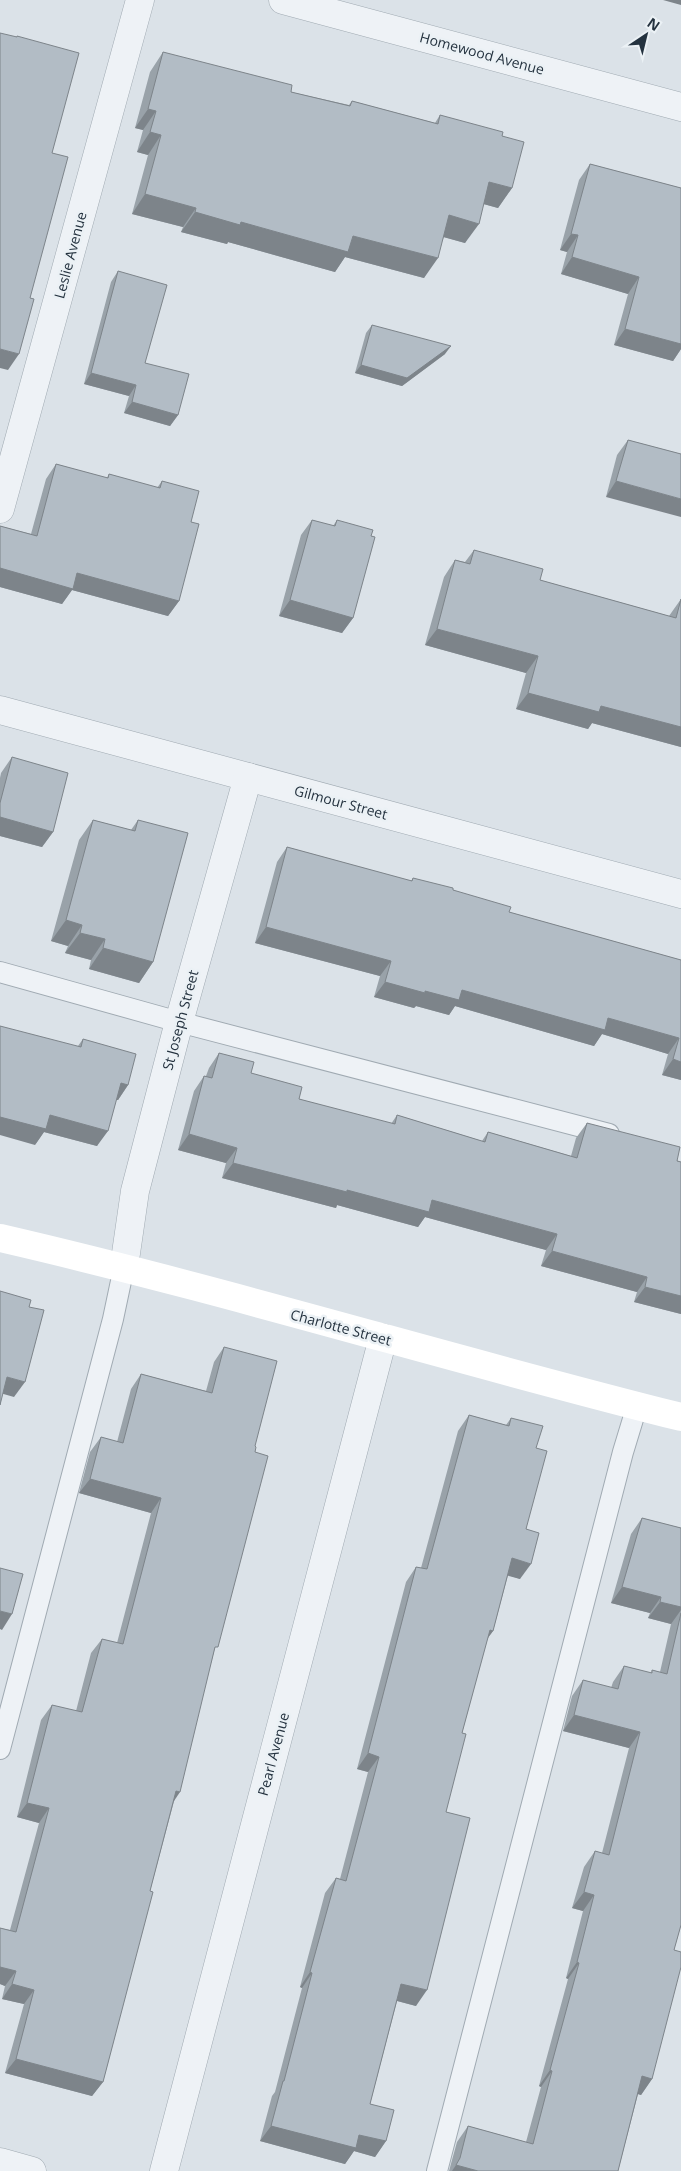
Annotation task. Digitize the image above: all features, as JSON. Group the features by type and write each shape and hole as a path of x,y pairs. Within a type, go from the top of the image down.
{"main road":[{"name":"Charlotte Street","path":"0,1238 124,1267 681,1417"}],"street":[{"name":"Leslie Avenue","path":"0,509 140,0"},
{"name":"Homewood Avenue","path":"283,0 681,107"},
{"name":"Gilmour Street","path":"0,710 681,894"},
{"name":"St Joseph Street","path":"124,1267 135,1191 179,1022 248,777"},
{"name":"Pearl Avenue","path":"164,2171 382,1338"},
{"path":"0,2162 32,2171"}],"lane":[{"path":"0,972 179,1022 624,1138"},
{"path":"0,1748 113,1319 124,1267"},
{"path":"438,2171 623,1452 638,1406"}],"building":[{"path":"0,33 79,53 52,153 68,157 30,298 34,299 19,354 0,349"},
{"path":"163,52 292,85 291,92 350,106 352,101 438,124 440,115 503,132 502,136 524,142 512,188 489,182 479,224 449,215 438,258 353,236 348,252 241,222 240,225 195,212 196,208 145,194 161,135 150,132 156,111 148,109"},
{"path":"590,164 681,188 681,344 625,329 639,277 572,257 578,235 571,234"},
{"path":"118,271 167,285 145,363 189,374 178,415 132,402 136,385 91,373"},
{"path":"372,325 451,346 407,378 361,365"},
{"path":"628,440 681,454 681,499 616,481"},
{"path":"56,464 108,478 109,474 160,488 162,481 199,491 191,522 199,524 179,601 77,573 73,589 0,568 0,526 37,536"},
{"path":"312,520 335,526 337,520 373,530 371,536 375,537 353,618 290,600"},
{"path":"474,550 543,569 540,580 676,618 681,599 681,727 601,706 599,712 528,693 538,656 437,629 455,560 470,564"},
{"path":"12,757 68,773 53,832 0,817 0,803"},
{"path":"93,820 135,831 138,820 188,833 153,962 103,948 105,939 80,933 82,925 66,920"},
{"path":"287,847 412,881 413,878 453,888 453,890 511,907 509,912 681,960 681,1062 673,1059 679,1038 608,1018 605,1030 462,990 459,1000 425,991 425,993 385,982 391,961 266,927"},
{"path":"0,1026 81,1047 83,1039 136,1054 128,1085 121,1083 108,1131 50,1115 46,1129 0,1117"},
{"path":"219,1053 254,1062 251,1073 302,1087 299,1099 395,1124 397,1115 485,1142 488,1132 577,1158 587,1123 680,1147 677,1161 681,1162 681,1296 645,1287 647,1277 552,1251 557,1234 432,1200 429,1212 233,1163 237,1148 189,1134 204,1076 212,1078"},
{"path":"0,1291 31,1300 29,1307 44,1310 25,1382 7,1377 0,1405"},
{"path":"224,1347 277,1361 255,1446 255,1452 268,1456 218,1647 215,1647 180,1792 176,1791 150,1891 153,1892 103,2082 16,2059 34,1990 12,1984 16,1971 0,1967 0,1928 16,1932 49,1808 27,1803 52,1705 82,1712 102,1639 123,1644 161,1498 90,1479 101,1437 123,1443 141,1374 212,1393"},
{"path":"469,1415 509,1426 511,1418 543,1426 536,1448 547,1451 526,1529 539,1533 531,1564 512,1558 493,1631 490,1630 462,1733 466,1734 446,1812 470,1818 427,1990 401,1984 370,2104 394,2110 386,2141 359,2135 356,2148 271,2126 336,1878 346,1881 379,1757 368,1753 416,1567 427,1569"},
{"path":"642,1518 681,1528 681,1607 660,1602 661,1597 622,1587"},
{"path":"0,1568 23,1574 12,1614 0,1611"},
{"path":"681,1613 681,1925 674,1950 681,1952 681,1967 652,2079 642,2076 618,2171 478,2171 456,2165 460,2158 468,2126 533,2144 552,2071 550,2070 579,1963 577,1962 594,1895 584,1892 595,1851 609,1855 640,1732 574,1715 583,1680 618,1689 624,1666 652,1673 652,1670 667,1674"}]}
